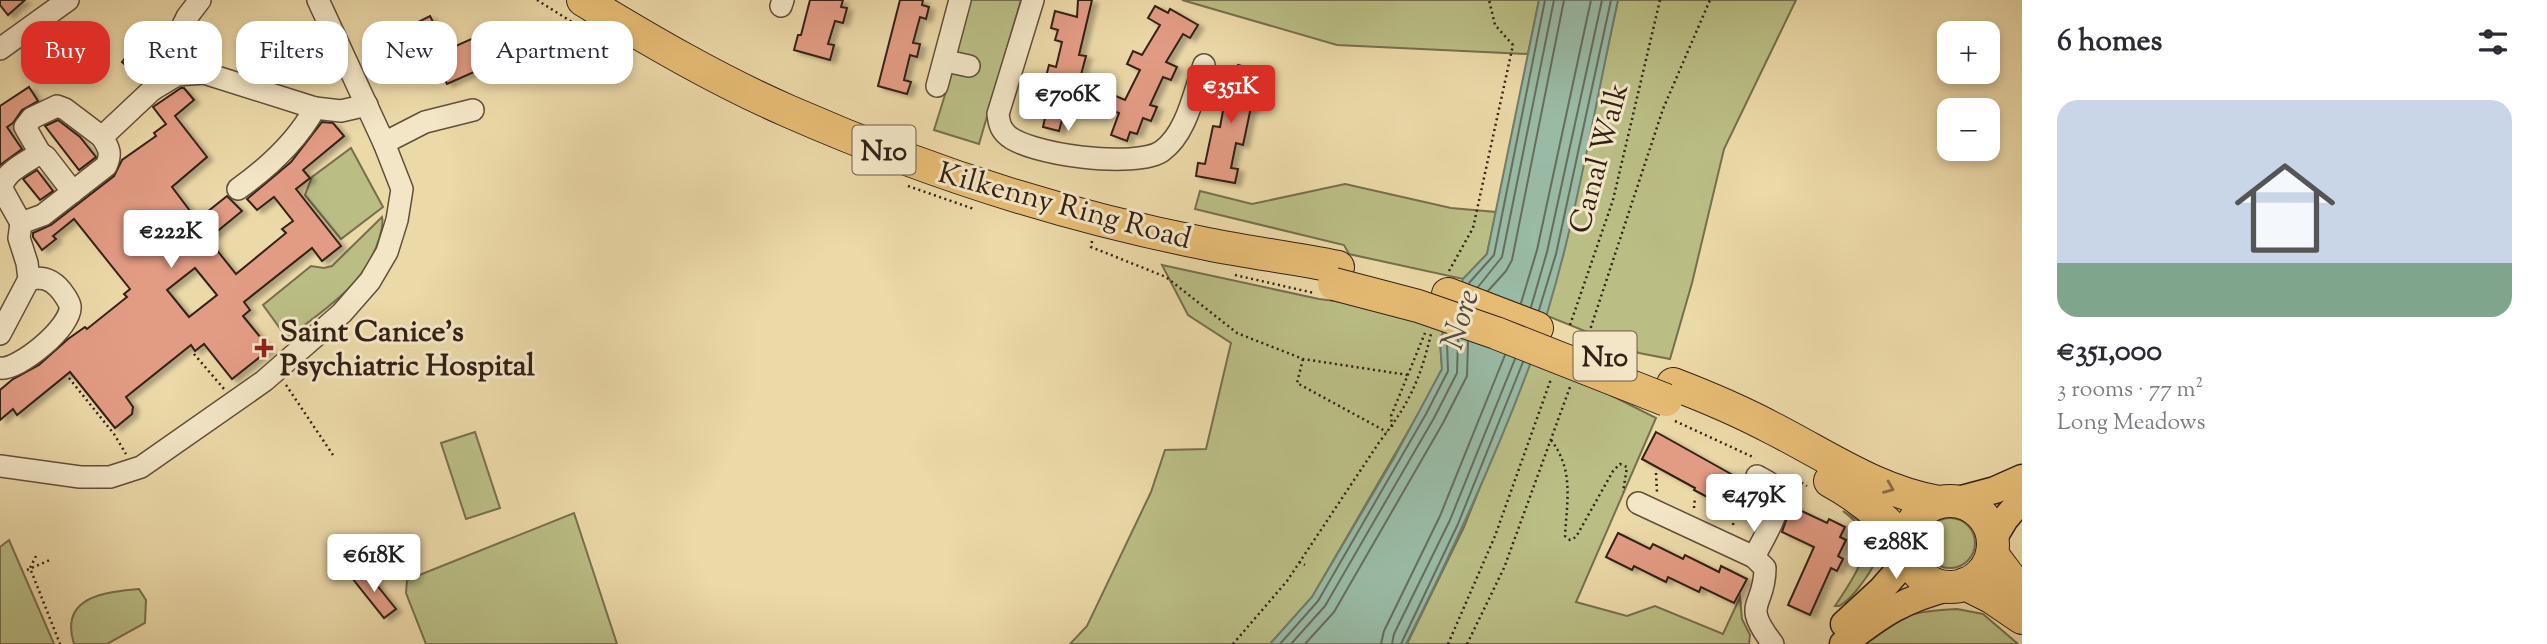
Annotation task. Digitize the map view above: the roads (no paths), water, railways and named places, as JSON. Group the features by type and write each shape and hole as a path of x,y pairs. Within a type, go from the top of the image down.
{"highway":[{"name":"Kilkenny Ring Road","path":"583,0 662,47 787,110 920,164 996,190 1207,244 1293,275 1336,275 1418,306 1772,427 1885,487 1912,498 1947,501"},
{"name":"Kilkenny Ring Road","path":"1670,392 1851,493 1891,525 1908,551"},
{"name":"N10","path":"1947,501 1968,505 1980,513 1989,525 1992,547 2022,594"},
{"path":"1908,551 1909,530 1915,518 1926,508 1947,501"},
{"path":"1959,586 1977,577 1986,567 1992,547"},
{"name":"N10","path":"1908,551 1915,570 1925,579 1938,585 1959,586 1991,597 2022,618"}],"main road":[{"path":"1947,501 1995,490 2022,478"},
{"path":"1992,547 2005,519 2022,499"},
{"path":"1827,644 1908,551"},
{"path":"1843,644 1879,616 1919,595 1959,586"}],"street":[{"path":"0,49 68,0"},
{"path":"152,90 187,17 200,0"},
{"path":"0,466 80,477 110,477 135,468 235,402 276,371 342,313 370,281 387,252 397,220 402,189 384,143 318,0"},
{"path":"937,86 946,61 960,0"},
{"path":"1033,0 998,114 1000,126 1007,136 1020,143 1108,160 1144,159 1160,153 1180,130 1204,65"},
{"path":"946,61 969,66"},
{"path":"102,137 152,90 177,75 204,74 315,108 341,111 367,105"},
{"path":"21,223 43,215 73,192 106,166 110,158 110,151 102,137 57,106 33,118 25,127 40,153 73,192"},
{"path":"238,190 259,174 303,130 315,108"},
{"path":"384,143 425,122 473,110"},
{"path":"0,334 29,279 19,238 21,223 2,189 2,184 6,177 40,153"},
{"path":"0,368 5,369 20,362 60,331 68,317 70,306 61,289 41,277 29,279"},
{"path":"1754,557 1779,502 1779,494 1773,486 1757,476"},
{"path":"1639,501 1754,557 1765,568 1765,583 1755,604 1756,619 1773,644"}],"water":[{"name":"Nore","path":"1539,0 1618,0 1558,274 1531,362 1488,470 1406,644 1270,644 1312,597 1394,458 1442,369 1440,341 1463,279 1487,254"}],"place":[{"name":"Saint Canice's Psychiatric Hospital","path":"264,348"}]}
